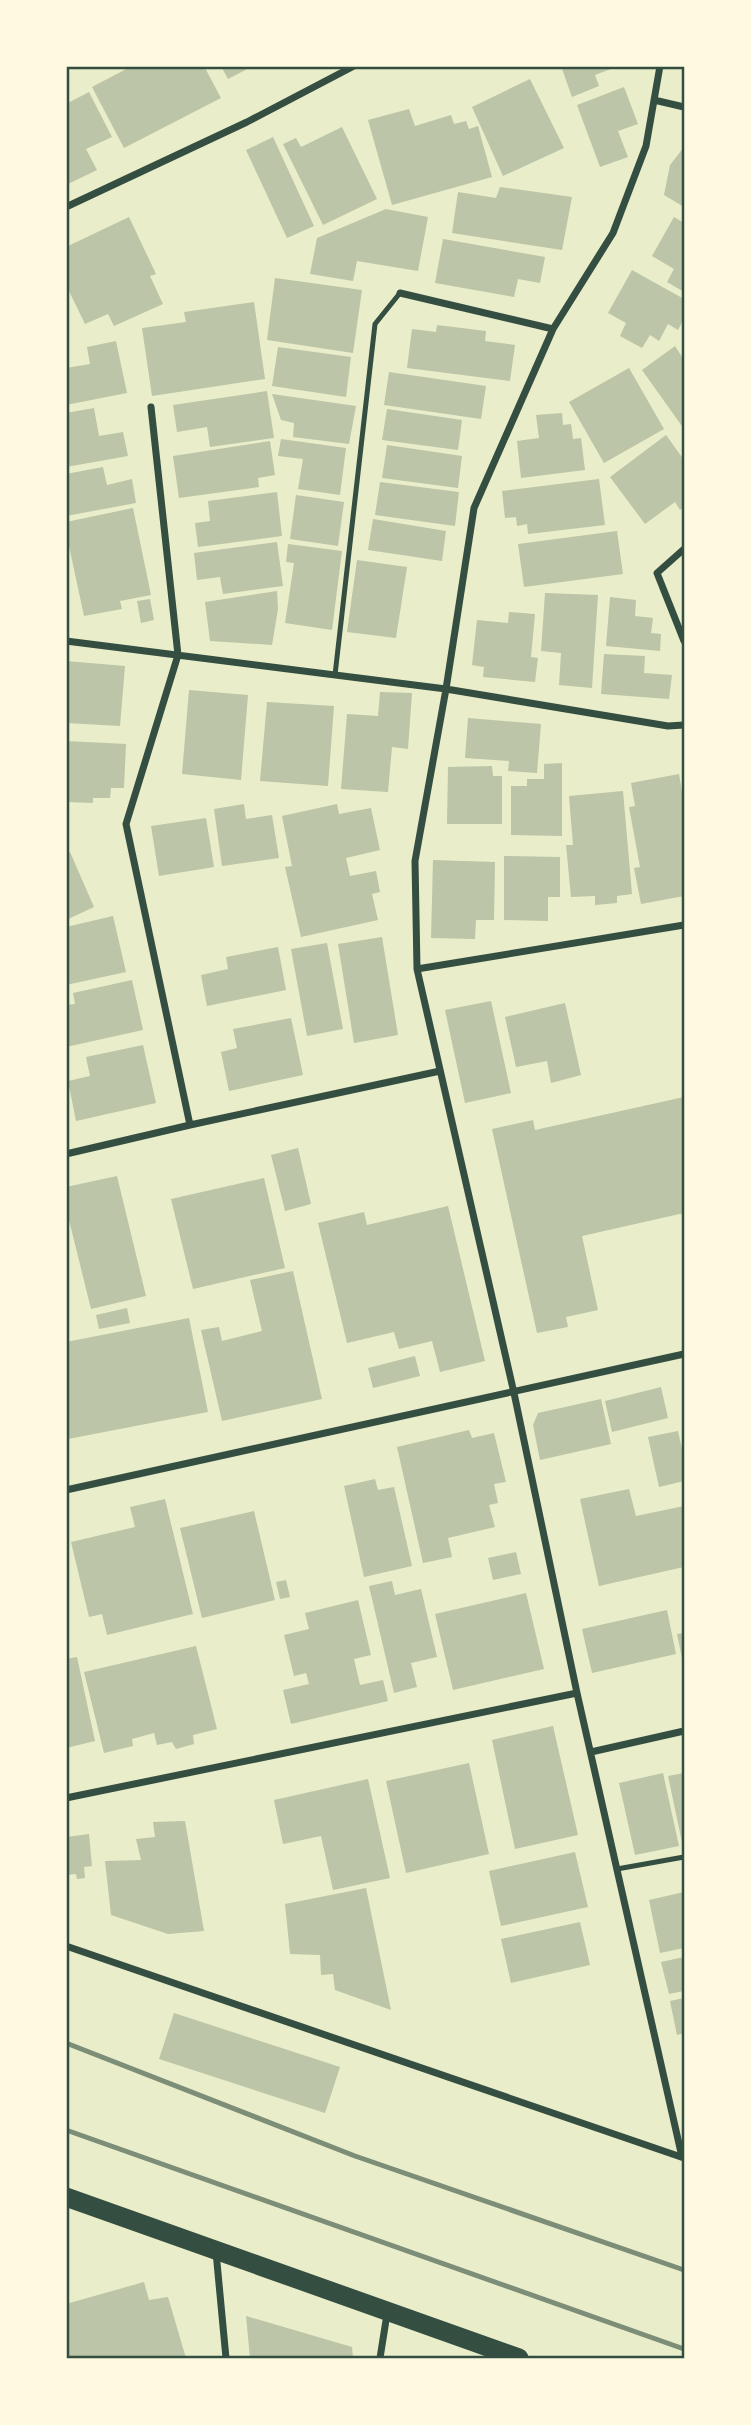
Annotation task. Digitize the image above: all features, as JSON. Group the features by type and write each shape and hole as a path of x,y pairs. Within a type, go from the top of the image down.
{"highway":[{"path":"66,2197 519,2358"}],"street":[{"path":"66,207 247,121 354,66"},
{"path":"660,66 646,146 613,233 553,328 474,508 446,689 415,861 417,968 514,1393 577,1693 684,2156"},
{"path":"654,100 684,107"},
{"path":"400,293 553,328"},
{"path":"151,407 178,655 127,824 190,1125"},
{"path":"684,549 657,573 684,641"},
{"path":"66,641 446,689 668,726 684,725"},
{"path":"417,968 684,925"},
{"path":"66,1154 440,1071"},
{"path":"66,1490 684,1354"},
{"path":"66,1798 577,1693"},
{"path":"591,1752 684,1731"},
{"path":"66,1946 684,2156"},
{"path":"216,2251 226,2358"},
{"path":"380,2358 387,2313"}],"lane":[{"path":"335,675 375,324 400,293"},
{"path":"617,1869 684,1857"}],"building":[{"path":"132,66 204,66 221,98 124,148 92,87"},
{"path":"221,66 253,66 228,79"},
{"path":"561,66 616,67 595,75 599,86 572,97"},
{"path":"530,79 564,148 503,176 472,107"},
{"path":"624,87 638,124 618,131 628,157 600,167 577,105"},
{"path":"89,92 112,137 86,149 97,170 66,185 66,104"},
{"path":"409,109 415,126 451,115 454,124 466,121 469,129 478,126 492,177 392,205 368,120"},
{"path":"342,127 377,199 323,225 283,144 296,138 301,147"},
{"path":"273,137 314,226 287,238 246,150"},
{"path":"684,147 684,207 664,195 670,165"},
{"path":"500,187 572,197 562,250 452,233 458,192 496,198"},
{"path":"386,209 428,217 418,271 357,261 353,281 310,274 317,238"},
{"path":"129,217 156,274 150,276 163,304 114,326 108,314 85,324 66,285 66,247"},
{"path":"674,217 684,223 684,292 667,282 674,269 652,256"},
{"path":"443,239 545,257 540,283 518,279 514,297 435,283"},
{"path":"632,270 684,299 684,318 678,330 668,324 659,341 650,335 642,348 620,336 626,323 608,313"},
{"path":"275,278 362,290 353,353 267,340"},
{"path":"254,302 265,379 152,396 142,328 186,322 184,312"},
{"path":"437,325 486,331 485,341 515,345 510,381 407,368 412,329 436,332"},
{"path":"116,341 127,393 66,405 66,368 90,364 87,347"},
{"path":"675,346 684,360 684,429 642,370"},
{"path":"278,347 351,357 346,397 272,386"},
{"path":"629,368 664,429 604,463 569,402"},
{"path":"389,372 486,386 481,419 384,405"},
{"path":"267,391 274,438 210,447 207,427 177,432 173,405"},
{"path":"272,394 356,406 349,444 293,437 294,423 281,420"},
{"path":"94,408 99,436 123,432 128,456 66,467 66,413"},
{"path":"387,409 462,420 458,450 382,440"},
{"path":"562,413 563,425 571,424 573,439 581,438 585,470 521,478 517,441 539,438 536,415"},
{"path":"666,435 684,460 684,507 680,510 675,502 645,524 610,477"},
{"path":"281,439 346,448 340,495 298,489 303,459 278,456"},
{"path":"270,441 275,475 258,478 259,487 179,498 173,456"},
{"path":"387,445 462,456 458,488 382,478"},
{"path":"103,467 107,485 132,479 136,503 66,516 66,474"},
{"path":"599,479 605,525 528,534 527,524 517,526 516,517 505,518 502,491"},
{"path":"380,482 459,492 455,526 375,515"},
{"path":"277,492 282,536 198,547 195,523 210,521 208,501"},
{"path":"296,495 344,502 338,546 290,539"},
{"path":"133,508 151,595 120,601 122,609 84,616 66,522"},
{"path":"373,519 446,531 442,561 368,550"},
{"path":"617,531 623,574 524,587 518,544"},
{"path":"277,542 283,586 223,594 220,577 197,580 194,553"},
{"path":"288,544 342,551 332,630 285,623 294,563 286,562"},
{"path":"357,560 407,567 396,638 347,632"},
{"path":"277,591 278,609 272,645 210,641 205,602"},
{"path":"545,593 598,595 592,688 559,685 561,653 541,651"},
{"path":"610,597 636,600 635,616 653,618 651,633 661,634 660,651 606,646"},
{"path":"150,599 154,620 141,623 137,601"},
{"path":"509,612 535,614 531,657 538,658 535,682 483,677 484,667 472,665 477,620 508,623"},
{"path":"604,654 645,656 644,673 672,675 669,699 601,694"},
{"path":"66,661 125,666 120,726 66,723"},
{"path":"189,690 248,695 241,780 182,774"},
{"path":"380,692 412,693 408,749 392,747 388,792 341,789 347,714 378,716"},
{"path":"267,702 334,706 328,786 260,781"},
{"path":"468,718 541,724 537,773 508,771 509,761 465,758"},
{"path":"66,741 126,744 124,788 111,788 110,798 93,798 93,803 66,802"},
{"path":"562,763 562,836 511,835 511,786 527,786 527,779 544,779 544,764"},
{"path":"492,766 493,776 502,776 502,824 447,824 448,767"},
{"path":"679,774 684,803 684,896 641,904 634,868 640,867 629,807 635,806 631,783"},
{"path":"623,791 632,894 617,896 617,903 595,905 595,896 571,897 566,845 573,845 569,796"},
{"path":"244,804 246,819 272,815 279,858 222,866 214,809"},
{"path":"337,804 339,814 371,808 380,850 346,858 350,876 376,871 380,892 372,894 378,920 301,937 285,867 292,866 282,816"},
{"path":"206,818 214,867 159,876 151,826"},
{"path":"70,852 94,907 66,920 66,854"},
{"path":"504,856 560,857 560,897 548,897 548,921 504,920"},
{"path":"433,860 495,862 494,920 476,920 475,939 431,938"},
{"path":"113,916 126,972 66,985 66,927"},
{"path":"382,937 398,1035 354,1043 338,944"},
{"path":"327,943 343,1029 307,1036 291,949"},
{"path":"278,947 286,990 207,1006 201,975 228,969 226,957"},
{"path":"132,980 143,1030 66,1047 66,1005 75,1004 73,993"},
{"path":"491,1001 511,1093 465,1103 445,1010"},
{"path":"565,1003 581,1075 551,1083 547,1061 516,1067 505,1017"},
{"path":"291,1018 303,1075 229,1091 221,1052 237,1048 233,1029"},
{"path":"143,1045 156,1103 76,1121 68,1081 90,1076 86,1057"},
{"path":"684,1097 684,1213 582,1236 598,1310 566,1317 568,1327 537,1333 492,1129 533,1120 535,1130"},
{"path":"298,1148 311,1204 285,1211 271,1155"},
{"path":"117,1176 146,1296 91,1309 66,1208 66,1187"},
{"path":"264,1178 285,1268 193,1289 171,1199"},
{"path":"448,1206 485,1361 440,1372 432,1341 399,1349 394,1332 347,1343 318,1223 364,1212 367,1225"},
{"path":"293,1271 322,1399 222,1421 201,1330 219,1327 222,1341 262,1331 250,1280"},
{"path":"127,1308 130,1323 99,1329 96,1315"},
{"path":"189,1318 208,1412 68,1439 66,1342"},
{"path":"415,1356 420,1376 373,1388 368,1368"},
{"path":"661,1387 668,1418 612,1432 605,1401"},
{"path":"601,1399 611,1444 540,1460 533,1425 538,1413"},
{"path":"469,1430 472,1438 494,1433 506,1482 494,1484 498,1503 489,1505 495,1527 448,1538 452,1557 423,1563 397,1447"},
{"path":"678,1431 684,1458 684,1481 659,1487 648,1437"},
{"path":"375,1479 378,1490 394,1487 412,1566 364,1577 344,1486"},
{"path":"629,1489 636,1516 684,1506 684,1567 599,1586 580,1499"},
{"path":"165,1499 193,1614 107,1635 102,1614 89,1617 71,1542 135,1527 130,1507"},
{"path":"254,1511 275,1600 202,1618 180,1528"},
{"path":"516,1552 521,1574 493,1580 488,1558"},
{"path":"286,1580 290,1597 280,1599 276,1582"},
{"path":"392,1581 395,1595 421,1589 437,1657 411,1663 417,1687 394,1693 369,1586"},
{"path":"526,1593 544,1669 453,1690 435,1614"},
{"path":"358,1600 371,1655 354,1659 360,1685 383,1680 388,1701 291,1724 283,1690 309,1684 306,1673 294,1676 284,1635 309,1629 305,1613"},
{"path":"667,1610 676,1654 592,1673 582,1629"},
{"path":"684,1633 684,1662 683,1663 677,1634"},
{"path":"196,1646 217,1729 193,1735 194,1744 176,1749 172,1742 157,1745 154,1733 132,1739 133,1746 104,1753 84,1672"},
{"path":"77,1657 95,1741 66,1748 66,1659"},
{"path":"553,1726 578,1835 515,1849 492,1740"},
{"path":"469,1763 489,1854 406,1873 386,1781"},
{"path":"663,1773 679,1846 635,1855 619,1783"},
{"path":"684,1773 684,1847 683,1847 668,1776"},
{"path":"368,1779 390,1878 333,1890 321,1836 283,1844 274,1800"},
{"path":"185,1821 204,1931 168,1934 111,1915 105,1861 141,1860 136,1839 155,1837 153,1822"},
{"path":"89,1834 92,1866 84,1867 85,1878 77,1879 76,1874 66,1875 66,1837"},
{"path":"575,1852 588,1907 501,1926 489,1871"},
{"path":"366,1888 391,2010 335,1990 333,1974 321,1975 320,1955 290,1954 285,1904"},
{"path":"684,1892 684,1948 660,1953 649,1900"},
{"path":"580,1922 590,1965 511,1983 501,1939"},
{"path":"684,1957 684,1991 669,1994 661,1962"},
{"path":"684,1998 684,2033 677,2035 670,2001"},
{"path":"174,2013 340,2067 325,2113 159,2059"},
{"path":"144,2282 149,2300 168,2297 186,2358 66,2358 66,2304"},
{"path":"246,2316 352,2347 353,2358 250,2358"}],"railway":[{"path":"66,2043 355,2156 684,2270"},
{"path":"66,2130 684,2349"}]}
